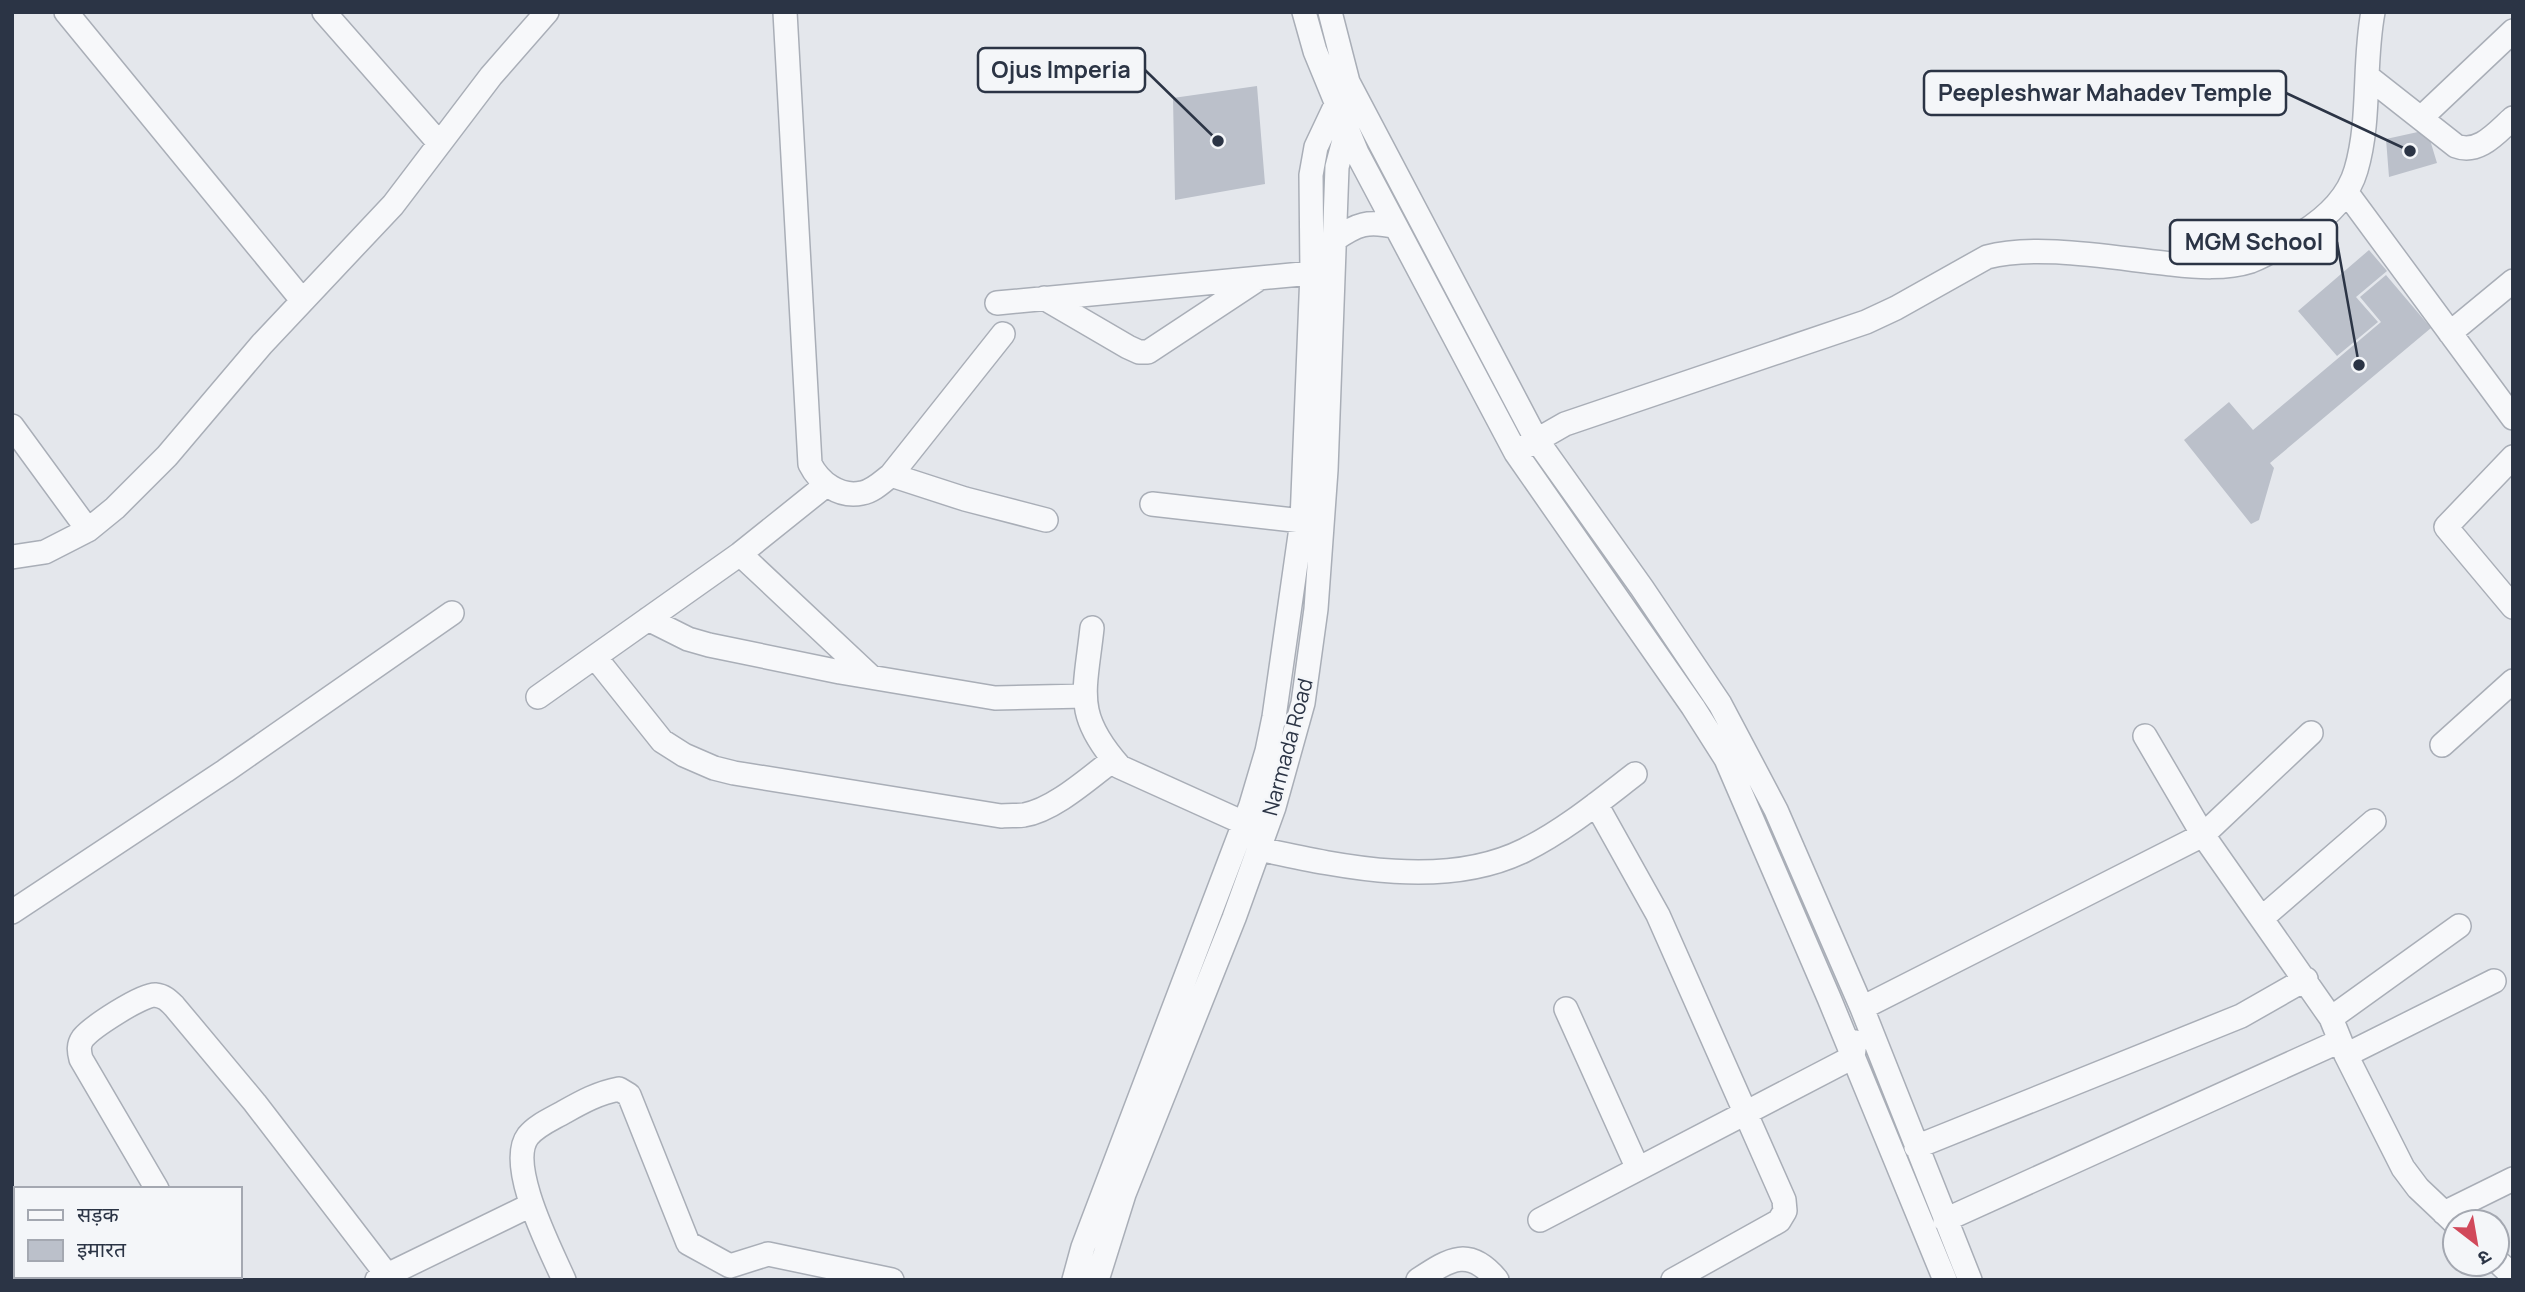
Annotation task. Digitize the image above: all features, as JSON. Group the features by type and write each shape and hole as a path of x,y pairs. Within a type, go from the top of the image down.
{"street":[{"path":"66,12 302,300"},
{"path":"12,557 45,552 88,530 115,508 167,456 262,344 393,205 491,76 547,12"},
{"path":"785,12 810,464 815,474 826,485 845,492 860,494 874,488 891,475 1003,334"},
{"path":"1304,12 1315,51 1357,153 1516,453 1693,707 1726,759 1945,1280"},
{"path":"1330,12 1348,82 1536,439 1720,704 1776,810 1862,1008 1970,1280"},
{"path":"1516,453 1566,424 1866,322 1987,257 2002,253 2038,251 2205,267 2250,261 2282,245 2319,222 2347,193 2356,170 2364,128 2369,32 2373,12"},
{"path":"327,13 439,143"},
{"path":"2421,118 2513,31"},
{"path":"2367,76 2456,146 2465,149 2484,143 2513,118"},
{"path":"1073,1280 1125,1133 1244,823 1267,751 1302,521 1312,273 1311,175 1316,147 1348,82"},
{"name":"Narmada Road","path":"1097,1280 1124,1194 1259,849 1274,807 1303,704 1317,609 1326,470 1337,167 1347,127 1361,105"},
{"path":"2347,193 2513,418"},
{"path":"1334,240 1362,224 1376,222 1396,227"},
{"path":"997,303 1312,273"},
{"path":"1044,298 1128,347 1139,352 1148,352 1260,278"},
{"path":"2450,333 2513,281"},
{"path":"12,426 88,530"},
{"path":"2513,457 2445,527 2513,607"},
{"path":"891,475 965,499 1046,520"},
{"path":"538,697 740,554 826,485"},
{"path":"1152,504 1302,521"},
{"path":"740,554 871,677"},
{"path":"12,912 225,771 452,613"},
{"path":"648,620 688,639 709,645 871,677 995,698 1085,696"},
{"path":"1092,628 1085,696 1087,718 1093,733 1113,760 1120,767 1244,823"},
{"path":"595,657 662,741 684,755 734,773 1001,816 1025,815 1045,807 1113,760"},
{"path":"2442,745 2513,681"},
{"path":"1862,1008 2203,835 2311,733"},
{"path":"2145,736 2203,835 2331,1018 2343,1048 2403,1168 2418,1188 2441,1210"},
{"path":"1259,849 1344,868 1458,870 1498,862 1525,850 1567,826 1635,774"},
{"path":"1596,804 1658,915 1784,1200 1785,1211 1779,1221 1674,1280"},
{"path":"2262,918 2374,821"},
{"path":"2331,1018 2459,926"},
{"path":"1916,1147 2241,1016 2306,979"},
{"path":"1945,1220 2494,981"},
{"path":"156,1187 78,1050 85,1036 134,1001 157,995 164,997 174,1006 255,1103 382,1277 530,1205"},
{"path":"1853,1057 1862,1008"},
{"path":"1566,1009 1638,1169"},
{"path":"1541,1220 1853,1057"},
{"path":"564,1280 530,1205 522,1159 523,1147 527,1137 541,1125 602,1092 619,1089 629,1095 688,1243 730,1266 768,1254 892,1280"},
{"path":"2466,1208 2513,1179"},
{"path":"1418,1280 1455,1260 1472,1258 1485,1266 1497,1280"}],"building":[{"path":"1257,86 1265,184 1175,200 1173,98"},
{"path":"2427,130 2437,163 2389,177 2386,139"},
{"path":"2369,250 2387,271 2356,297 2378,322 2337,356 2298,311"},
{"path":"2386,275 2431,328 2270,463 2274,468 2259,520 2251,524 2184,440 2229,402 2253,430 2381,322 2360,297"}],"place":[{"name":"Ojus Imperia","path":"1218,141"},
{"name":"Peepleshwar Mahadev Temple","path":"2410,151"},
{"name":"MGM School","path":"2359,365"}]}
